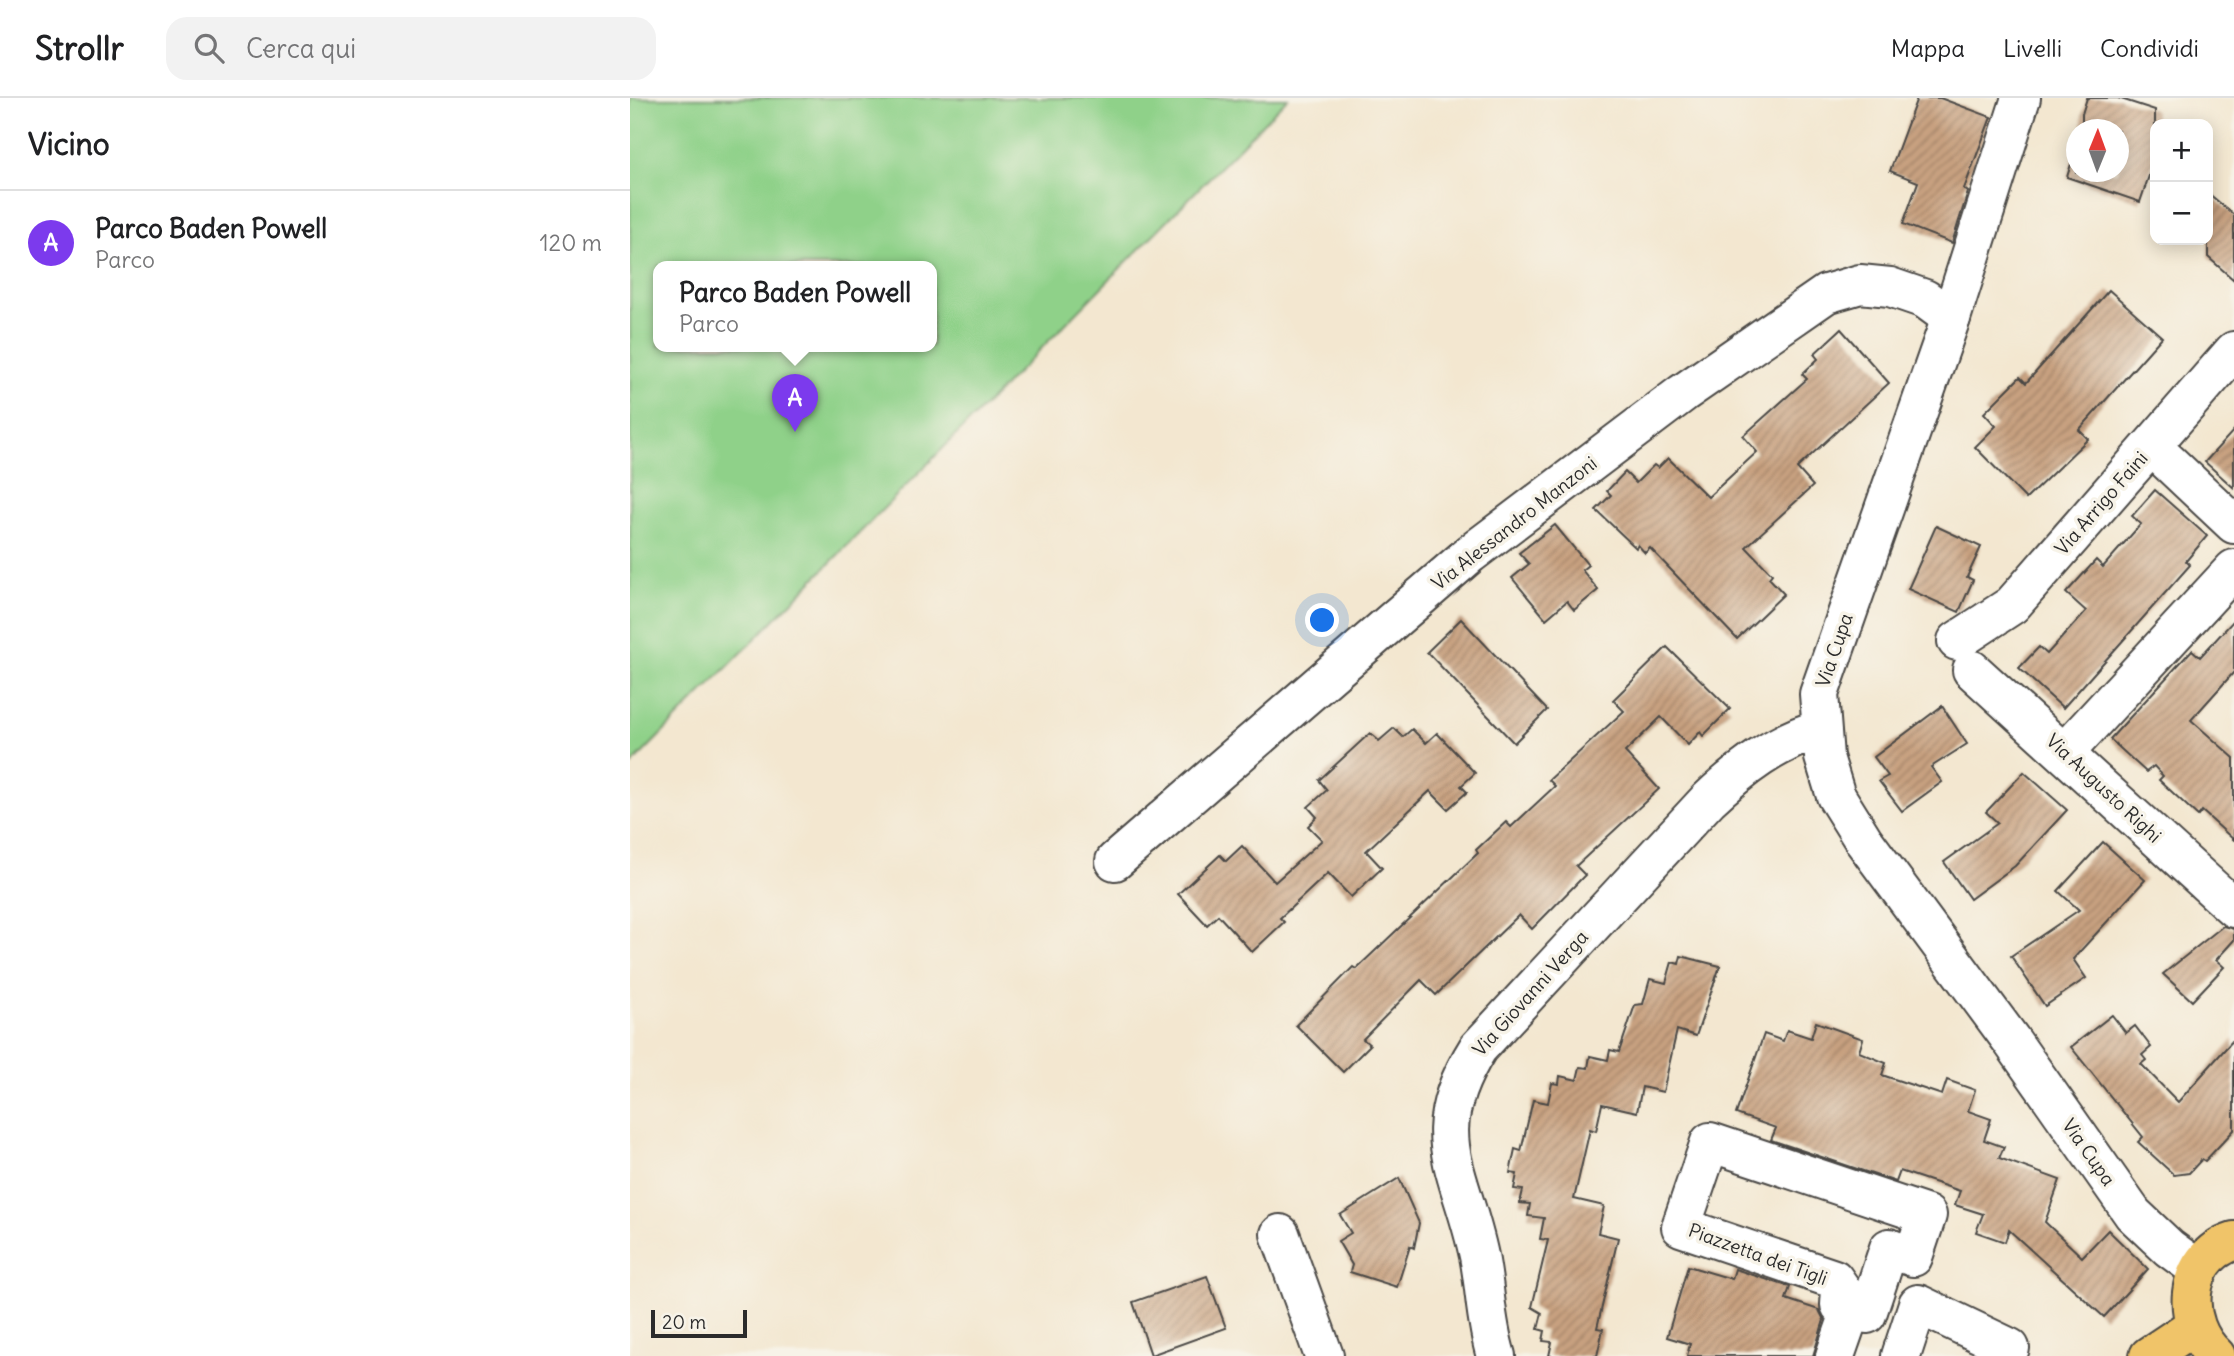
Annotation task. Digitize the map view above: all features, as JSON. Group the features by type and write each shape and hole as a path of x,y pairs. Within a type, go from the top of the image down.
{"main road":[{"path":"2216,1356 2205,1346 2194,1326 2191,1297 2199,1270 2212,1254 2234,1241"},
{"path":"2149,1356 2194,1326"}],"street":[{"name":"Via Cupa","path":"2021,98 1951,318 1819,694 1824,758 1836,796 1864,841 2011,1040 2133,1214 2169,1248 2199,1270"},
{"name":"Via Alessandro Manzoni","path":"1115,862 1470,554 1683,393 1826,294 1860,284 1890,287 1925,299 1951,318"},
{"name":"Via Arrigo Faini","path":"1964,656 2012,605 2234,351"},
{"path":"2164,458 2234,524"},
{"path":"2065,752 2234,569"},
{"name":"Via Augusto Righi","path":"1964,656 2234,908"},
{"name":"Via Giovanni Verga","path":"1496,1356 1486,1324 1479,1258 1447,1137 1451,1103 1460,1077 1478,1048 1708,800 1742,768 1796,736 1820,729"},
{"name":"Piazzetta dei Tigli","path":"1710,1142 1927,1215 1913,1257 1889,1248 1867,1314 1840,1305 1841,1289 1834,1279 1681,1227 1710,1142"},
{"path":"1280,1234 1324,1356"},
{"path":"1901,1356 1918,1304 2010,1348 2003,1356"},
{"path":"1835,1356 1850,1312"}],"green space":[{"path":"630,98 1288,98 630,766"}],"building":[{"path":"1917,98 1940,98 1991,117 1964,189 1968,192 1952,243 1903,224 1918,182 1890,171"},
{"path":"2087,98 2118,98 2155,110 2155,119 2150,119 2150,173 2140,202 2082,182 2129,182 2129,119 2082,119"},
{"path":"2213,197 2234,215 2234,280 2208,257 2208,245 2213,245"},
{"path":"2109,290 2162,337 2079,430 2088,439 2026,499 1975,447 1996,426 1984,413 2020,377 2026,383"},
{"path":"1841,329 1889,383 1797,468 1813,486 1746,547 1772,574 1769,578 1784,594 1737,639 1650,548 1645,553 1638,545 1636,548 1596,510 1611,495 1607,491 1625,472 1636,483 1654,465 1658,468 1668,458 1708,497 1757,452 1743,436 1807,379 1802,374 1818,359 1814,354"},
{"path":"2234,430 2234,488 2205,462"},
{"path":"2155,490 2207,536 2186,561 2190,565 2063,708 2019,668 2039,647 2047,654 2086,611 2066,593 2096,560 2103,567 2141,524 2132,516"},
{"path":"1555,525 1588,565 1582,570 1598,590 1574,610 1567,601 1546,619 1512,578 1529,564 1519,553"},
{"path":"1936,526 1981,547 1967,577 1973,580 1959,612 1908,589"},
{"path":"1461,619 1547,710 1514,743 1427,652"},
{"path":"2234,620 2234,672 2191,720 2234,758 2234,840 2202,811 2198,816 2159,780 2163,776 2154,766 2146,772 2110,739 2192,650 2200,657"},
{"path":"1667,647 1730,709 1703,736 1700,732 1688,745 1661,717 1625,752 1659,789 1576,866 1585,875 1532,929 1519,915 1436,995 1421,980 1363,1039 1370,1045 1343,1072 1296,1025 1353,967 1356,969 1478,853 1476,850 1506,822 1511,827 1555,786 1549,780 1624,711 1613,700"},
{"path":"1942,706 1967,744 1931,767 1942,782 1902,811 1879,781 1888,776 1874,757"},
{"path":"1394,728 1403,737 1412,729 1426,743 1437,733 1475,773 1461,786 1467,792 1448,809 1430,791 1366,851 1382,868 1351,897 1328,873 1280,918 1284,922 1252,952 1218,915 1207,925 1178,894 1220,855 1226,861 1242,846 1275,882 1322,840 1308,826 1317,817 1308,807 1327,790 1319,780 1370,733 1379,741"},
{"path":"2024,772 2067,810 2015,866 1970,899 1944,862 1998,823 1986,812"},
{"path":"2103,842 2145,880 2073,959 2086,978 2045,1006 2011,956 2079,910 2058,891"},
{"path":"2223,926 2234,929 2234,940 2216,960 2224,967 2192,1001 2163,974"},
{"path":"1681,956 1720,966 1696,1036 1677,1030 1663,1092 1642,1087 1637,1112 1602,1104 1596,1131 1590,1129 1574,1199 1604,1206 1598,1233 1618,1238 1597,1328 1603,1329 1597,1356 1549,1356 1552,1342 1543,1341 1545,1331 1538,1329 1542,1313 1532,1307 1548,1240 1540,1239 1544,1218 1528,1216 1530,1204 1520,1203 1523,1190 1514,1189 1517,1174 1510,1173 1515,1149 1521,1151 1533,1100 1548,1103 1552,1083 1559,1084 1560,1076 1577,1080 1580,1067 1588,1068 1590,1056 1608,1060 1610,1050 1619,1052 1635,1005 1643,1004 1650,979 1666,983 1672,962 1679,964"},
{"path":"2112,1015 2126,1033 2135,1026 2151,1047 2142,1055 2146,1060 2141,1064 2178,1102 2234,1039 2234,1130 2205,1161 2202,1159 2189,1173 2174,1175 2138,1142 2143,1137 2071,1047"},
{"path":"1816,1022 1863,1039 1859,1052 1886,1063 1882,1075 1942,1095 1947,1080 1975,1090 1968,1111 1991,1119 1984,1140 2004,1147 1999,1158 2060,1180 2045,1222 2082,1257 2108,1230 2148,1269 2104,1317 2009,1230 2005,1242 1976,1232 1983,1214 1955,1205 1960,1191 1900,1171 1896,1182 1771,1140 1776,1128 1736,1114 1764,1034 1783,1041 1787,1030 1811,1038"},
{"path":"1399,1178 1419,1223 1414,1248 1410,1246 1397,1287 1350,1272 1352,1265 1338,1241 1351,1233 1340,1215"},
{"path":"1688,1266 1732,1279 1735,1269 1790,1287 1786,1299 1819,1310 1824,1320 1813,1356 1687,1356 1690,1344 1667,1337"},
{"path":"1207,1276 1226,1328 1151,1355 1133,1302"}],"place":[{"name":"Parco Baden Powell","path":"795,432"}]}
